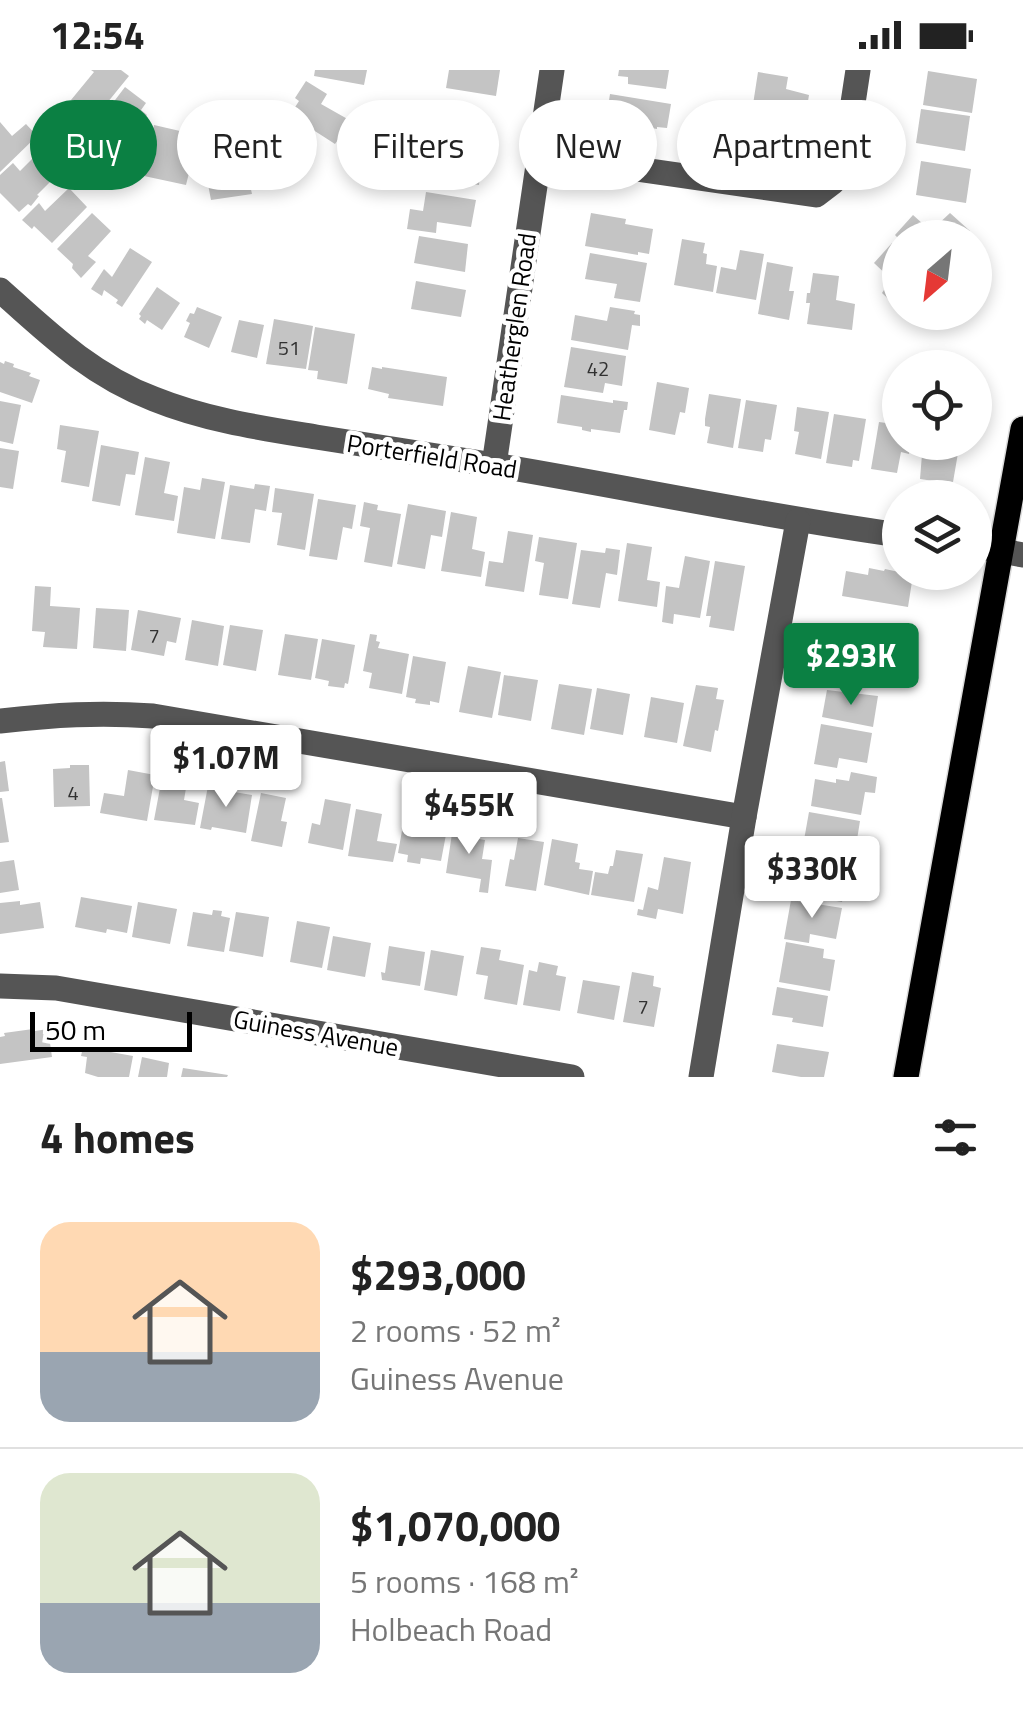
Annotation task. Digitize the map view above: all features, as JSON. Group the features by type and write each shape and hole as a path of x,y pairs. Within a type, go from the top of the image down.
{"main road":[{"path":"906,1077 1023,429"}],"street":[{"name":"Heatherglen Road","path":"547,100 552,70"},
{"path":"657,172 816,196 833,182 844,162 858,70"},
{"name":"Heatherglen Road","path":"494,465 534,190"},
{"name":"Porterfield Road","path":"0,290 68,351 104,374 152,399 197,414 246,426 882,533"},
{"path":"701,1077 798,521"},
{"path":"0,721 68,713 153,716 744,817"},
{"name":"Guiness Avenue","path":"0,986 56,988 572,1077"}],"building":[{"path":"91,70 121,70 129,76 109,100 71,100 94,72"},
{"path":"315,70 367,70 364,85 314,76"},
{"path":"449,70 500,70 496,96 446,88"},
{"path":"619,70 669,70 666,89 628,84 628,77 618,76"},
{"path":"928,71 977,79 972,113 923,105"},
{"path":"758,72 788,77 786,89 809,95 808,100 754,100"},
{"path":"306,81 327,94 321,104 337,113 335,144 317,132 317,100 295,98"},
{"path":"125,87 142,100 115,100"},
{"path":"610,94 647,100 609,100"},
{"path":"657,102 671,104 667,128 657,127"},
{"path":"921,109 970,116 965,151 916,143"},
{"path":"0,122 12,136 26,124 30,128 30,143 0,172"},
{"path":"157,126 177,130 177,183 157,179"},
{"path":"30,161 30,190 42,190 31,206 28,204 19,212 0,193 0,175 13,163 20,171"},
{"path":"921,161 971,169 966,203 916,195"},
{"path":"67,190 87,207 52,243 22,220 39,203 45,211"},
{"path":"209,190 251,190 252,194 211,200"},
{"path":"426,192 476,200 471,227 437,222 436,233 407,229 410,209 423,211"},
{"path":"92,213 111,231 88,256 96,262 81,278 57,249"},
{"path":"591,213 653,229 649,254 585,246"},
{"path":"419,236 468,244 465,272 414,263"},
{"path":"682,239 705,243 706,264 717,266 713,292 674,285"},
{"path":"130,248 152,262 122,307 104,290 102,296 91,289 104,269 112,277"},
{"path":"740,250 764,254 756,300 716,293 721,267 736,270"},
{"path":"590,253 647,263 640,302 614,298 617,284 585,279"},
{"path":"882,254 882,271 874,263"},
{"path":"767,262 793,267 789,320 758,314"},
{"path":"813,273 839,276 836,300 855,304 852,330 807,324 807,293"},
{"path":"416,281 466,290 461,317 411,309"},
{"path":"157,287 180,303 162,330 139,319"},
{"path":"197,307 222,317 209,348 184,337 190,323 186,321"},
{"path":"610,307 640,315 640,326 632,325 628,350 571,340 575,315 607,321"},
{"path":"274,319 313,326 306,369 266,364"},
{"path":"239,320 264,325 257,358 231,352"},
{"path":"315,327 355,334 347,384 317,379 318,371 308,370"},
{"path":"571,347 626,356 622,386 605,383 603,393 564,387"},
{"path":"0,362 40,380 32,403 0,392"},
{"path":"372,367 447,377 443,406 388,398 389,394 368,389"},
{"path":"657,382 689,388 685,413 680,412 675,435 649,430"},
{"path":"709,394 741,399 733,448 707,443"},
{"path":"561,395 628,402 620,433 591,432 557,423"},
{"path":"746,400 777,405 771,440 765,439 763,452 738,448"},
{"path":"0,401 21,405 13,444 0,441"},
{"path":"797,407 829,412 821,459 795,454 799,432 794,431"},
{"path":"834,414 866,419 859,461 853,460 852,467 826,463"},
{"path":"879,422 882,422 882,460 899,460 897,473 871,469"},
{"path":"60,425 99,431 89,487 61,482 66,451 57,449"},
{"path":"101,445 139,452 135,475 126,474 120,506 92,501"},
{"path":"0,448 19,451 13,489 0,487"},
{"path":"145,457 170,462 164,493 178,496 174,521 135,515"},
{"path":"922,460 957,460 953,480 920,479"},
{"path":"202,478 225,482 215,539 177,533 184,487 200,490"},
{"path":"255,484 270,486 266,511 255,509 250,543 221,539 230,485 254,489"},
{"path":"275,488 314,494 305,550 277,545 282,513 272,512"},
{"path":"318,499 356,505 352,529 343,527 337,560 309,556"},
{"path":"364,502 378,505 377,510 401,514 392,567 364,562 370,528 360,526"},
{"path":"408,504 446,511 442,537 431,535 425,569 397,564"},
{"path":"451,512 477,517 472,549 485,552 481,577 441,571"},
{"path":"508,531 533,535 524,592 485,586 489,561 503,563"},
{"path":"539,537 577,543 568,599 539,595 544,563 535,561"},
{"path":"627,543 652,547 647,580 660,582 657,607 618,601"},
{"path":"606,548 620,550 617,575 606,573 600,608 572,604 581,550 605,553"},
{"path":"685,556 710,561 700,618 674,614 673,624 662,622 666,586 679,588"},
{"path":"715,561 745,566 734,631 709,627 711,616 706,616"},
{"path":"869,568 882,571 882,590 911,590 908,607 842,596 846,571 868,575"},
{"path":"35,586 51,587 50,606 80,608 77,649 43,647 45,632 32,631"},
{"path":"96,608 129,610 126,651 93,648"},
{"path":"138,610 181,618 176,643 167,641 164,656 131,650"},
{"path":"192,620 224,626 218,666 185,660"},
{"path":"230,625 263,630 256,671 223,665"},
{"path":"855,632 895,639 889,676 849,670"},
{"path":"285,634 318,639 311,680 278,675"},
{"path":"370,634 377,635 378,648 409,654 402,694 369,688 372,673 363,671"},
{"path":"322,639 355,645 344,688 328,686 329,681 315,678"},
{"path":"413,656 446,662 439,703 415,703 416,699 406,697"},
{"path":"468,666 501,672 492,718 459,712"},
{"path":"504,675 538,680 531,721 498,715"},
{"path":"559,684 592,689 584,735 551,729"},
{"path":"696,685 718,688 716,699 724,700 711,752 683,746"},
{"path":"597,688 630,694 623,735 590,729"},
{"path":"827,690 878,696 873,727 822,717"},
{"path":"651,697 684,703 677,743 644,737"},
{"path":"821,724 872,733 867,763 839,758 837,768 814,764"},
{"path":"5,761 9,791 0,792 0,762"},
{"path":"89,765 90,806 54,807 53,769"},
{"path":"128,770 155,775 147,821 100,813 104,793 124,796"},
{"path":"163,772 188,776 184,800 199,803 195,825 154,820"},
{"path":"851,772 877,777 875,793 865,792 861,815 811,806 815,779 849,781"},
{"path":"208,786 252,795 246,833 200,828"},
{"path":"261,793 286,798 281,821 287,822 282,847 251,841"},
{"path":"0,798 9,842 0,843"},
{"path":"325,799 351,804 343,850 308,843 312,823 320,825"},
{"path":"356,809 382,814 377,841 397,844 393,862 348,856"},
{"path":"809,812 860,821 855,852 804,840"},
{"path":"405,814 448,824 441,861 421,858 420,864 407,862 408,855 398,853"},
{"path":"453,827 481,831 479,839 485,840 482,859 492,860 488,893 479,892 481,879 446,873"},
{"path":"518,838 544,842 536,891 505,886"},
{"path":"552,839 578,844 575,862 580,863 579,869 593,871 589,895 544,885"},
{"path":"616,850 643,854 634,902 591,895 595,872 608,874"},
{"path":"664,857 691,862 683,914 658,909 656,919 637,915 638,909 643,910 648,887 658,890"},
{"path":"14,860 19,890 0,893 0,862"},
{"path":"796,866 848,872 842,902 791,893"},
{"path":"81,897 132,906 127,933 75,927"},
{"path":"791,900 842,908 836,939 810,934 809,943 784,939"},
{"path":"20,901 20,905 40,902 44,928 0,934 0,903"},
{"path":"138,902 177,909 170,944 132,937"},
{"path":"213,910 230,918 224,952 187,946 193,912 212,915"},
{"path":"236,912 269,917 263,957 229,951"},
{"path":"297,921 330,927 322,968 290,962"},
{"path":"333,936 371,943 365,977 327,970"},
{"path":"786,942 824,949 823,958 835,960 830,991 779,982"},
{"path":"389,946 425,952 420,986 382,980"},
{"path":"481,947 501,950 499,960 524,965 517,1005 484,999 488,976 476,974"},
{"path":"431,950 464,956 457,996 424,990"},
{"path":"539,962 558,966 556,975 566,977 560,1011 523,1005 529,970 537,972"},
{"path":"632,972 654,976 653,986 661,988 654,1027 623,1022"},
{"path":"583,980 620,986 614,1020 577,1013"},
{"path":"777,987 828,996 823,1027 772,1015"},
{"path":"48,1029 52,1057 0,1064 0,1037"},
{"path":"777,1044 829,1052 824,1077 772,1072"},
{"path":"83,1047 133,1056 129,1077 85,1073 87,1057 81,1056"},
{"path":"142,1057 169,1063 167,1077 138,1077"},
{"path":"183,1068 228,1075 181,1077"}]}
